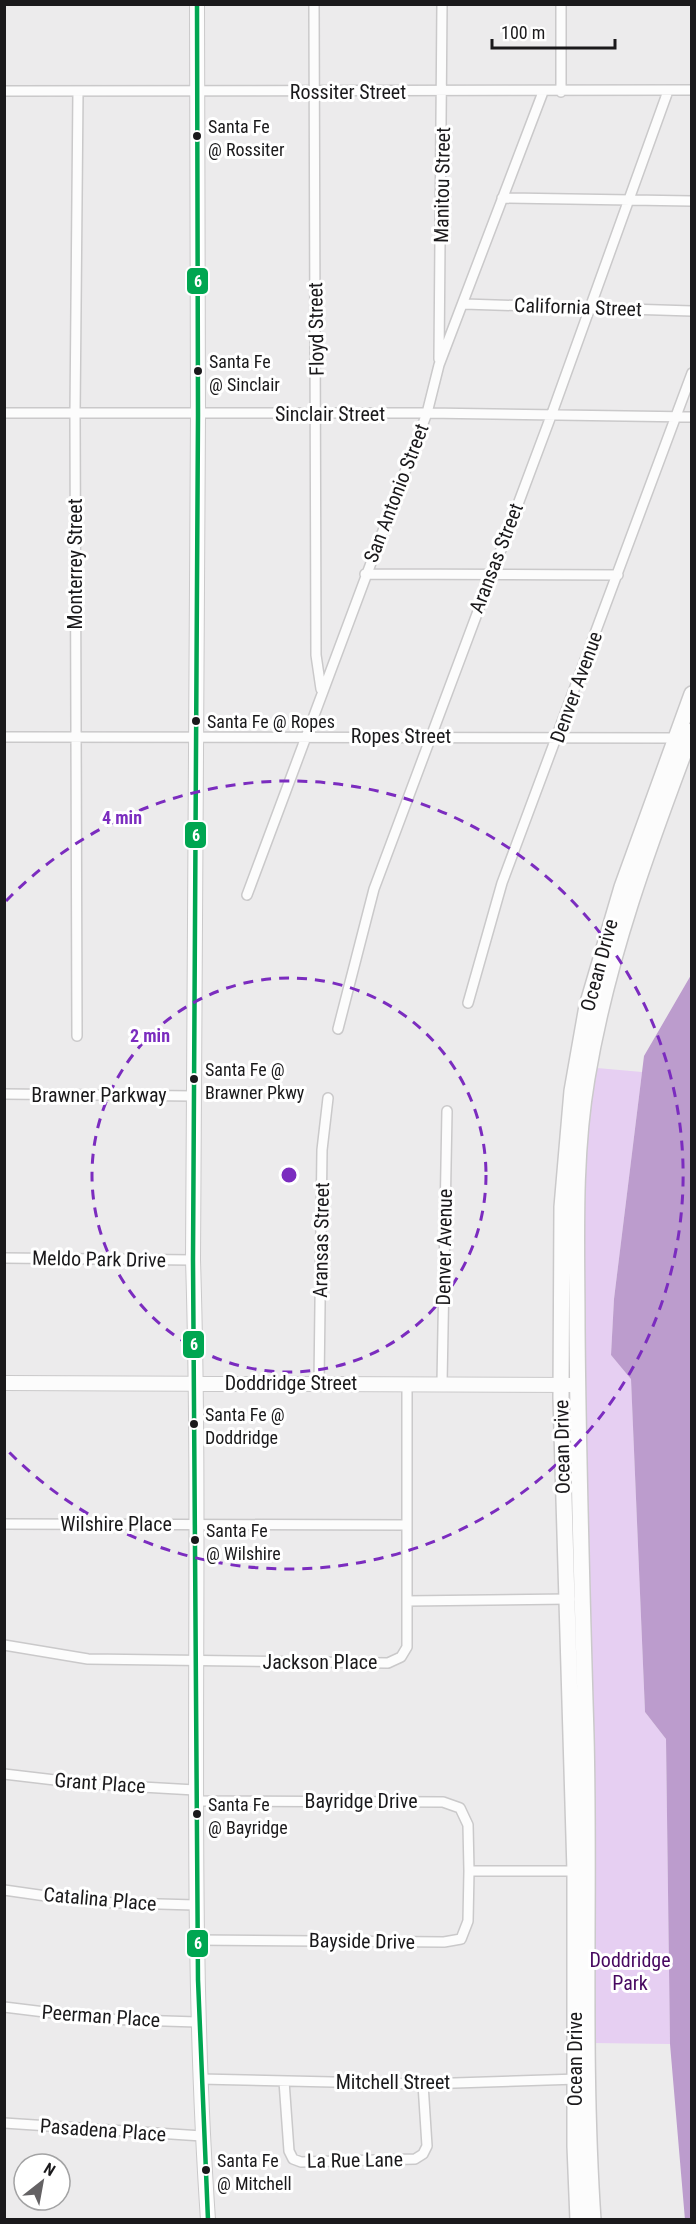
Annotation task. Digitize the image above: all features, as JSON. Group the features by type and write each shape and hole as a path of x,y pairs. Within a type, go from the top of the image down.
{"main road":[{"path":"197,4 197,735 193,1260 197,1383 195,1940 202,2136 208,2220"},
{"name":"Ocean Drive","path":"581,1871 570,1740 565,1599 561,1384 562,1208 574,1134 586,1082 601,978 628,889 685,735 692,693"},
{"name":"Ocean Drive","path":"574,1134 586,1740 581,1871 581,2147 578,2220"},
{"name":"Doddridge Street","path":"4,1383 578,1385"},
{"path":"568,1675 584,1674"},
{"path":"570,1740 586,1740"},
{"name":"Ocean Drive","path":"581,2147 593,2220"}],"street":[{"name":"Floyd Street","path":"314,4 318,415 316,656 321,690"},
{"name":"Manitou Street","path":"439,365 442,4"},
{"path":"561,4 561,92"},
{"name":"Rossiter Street","path":"4,91 197,90 314,93 692,90"},
{"name":"Monterrey Street","path":"77,1036 75,414 78,91"},
{"name":"Aransas Street","path":"338,1029 374,889 668,91"},
{"name":"San Antonio Street","path":"247,895 321,690 427,413 439,365 543,92"},
{"path":"502,198 692,201"},
{"name":"California Street","path":"464,304 692,311"},
{"name":"Denver Avenue","path":"468,1003 502,883 692,373"},
{"name":"Sinclair Street","path":"4,413 198,415 427,413 692,417"},
{"path":"365,574 489,576 618,574"},
{"name":"Ropes Street","path":"4,736 557,738 685,735"},
{"name":"Brawner Parkway","path":"4,1094 194,1096"},
{"name":"Aransas Street","path":"318,1383 322,1150 328,1098"},
{"name":"Denver Avenue","path":"442,1383 447,1111"},
{"name":"Meldo Park Drive","path":"4,1258 193,1260"},
{"path":"407,1383 407,1601 583,1599"},
{"name":"Wilshire Place","path":"4,1524 407,1525"},
{"name":"Jackson Place","path":"4,1645 88,1659 388,1663 401,1657 407,1647 407,1601"},
{"name":"Grant Place","path":"4,1774 195,1795"},
{"name":"Bayridge Drive","path":"195,1795 443,1802 460,1808 468,1825 469,1871"},
{"path":"469,1871 581,1871"},
{"name":"Bayside Drive","path":"195,1940 444,1942 461,1939 468,1921 469,1871"},
{"name":"Catalina Place","path":"4,1890 88,1902 195,1905"},
{"name":"Peerman Place","path":"4,2007 102,2019 197,2022"},
{"name":"Mitchell Street","path":"200,2079 423,2084 581,2079"},
{"name":"La Rue Lane","path":"284,2081 289,2151 293,2159 301,2162 415,2159 423,2154 427,2146 423,2084"},
{"name":"Pasadena Place","path":"4,2123 202,2136"}],"green space":[{"name":"Doddridge Park","path":"597,1068 642,1072 614,1299 611,1355 631,1378 645,1712 666,1739 670,2044 593,2043 583,1181 594,1075"}],"shaded area":[{"path":"691,975 692,2219 685,2220 670,2044 666,1739 645,1712 631,1379 611,1355 614,1299 644,1056"}],"transit line":[{"name":"6","path":"197,4 198,415 193,1260 198,1980 208,2220"}],"place":[{"name":"Santa Fe @ Rossiter","path":"197,136"},
{"name":"Santa Fe @ Sinclair","path":"198,371"},
{"name":"Santa Fe @ Ropes","path":"196,721"},
{"name":"Santa Fe @ Brawner Pkwy","path":"194,1079"},
{"name":"Santa Fe @ Doddridge","path":"194,1424"},
{"name":"Santa Fe @ Wilshire","path":"195,1540"},
{"name":"Santa Fe @ Bayridge","path":"197,1814"},
{"name":"Santa Fe @ Mitchell","path":"206,2170"}]}
